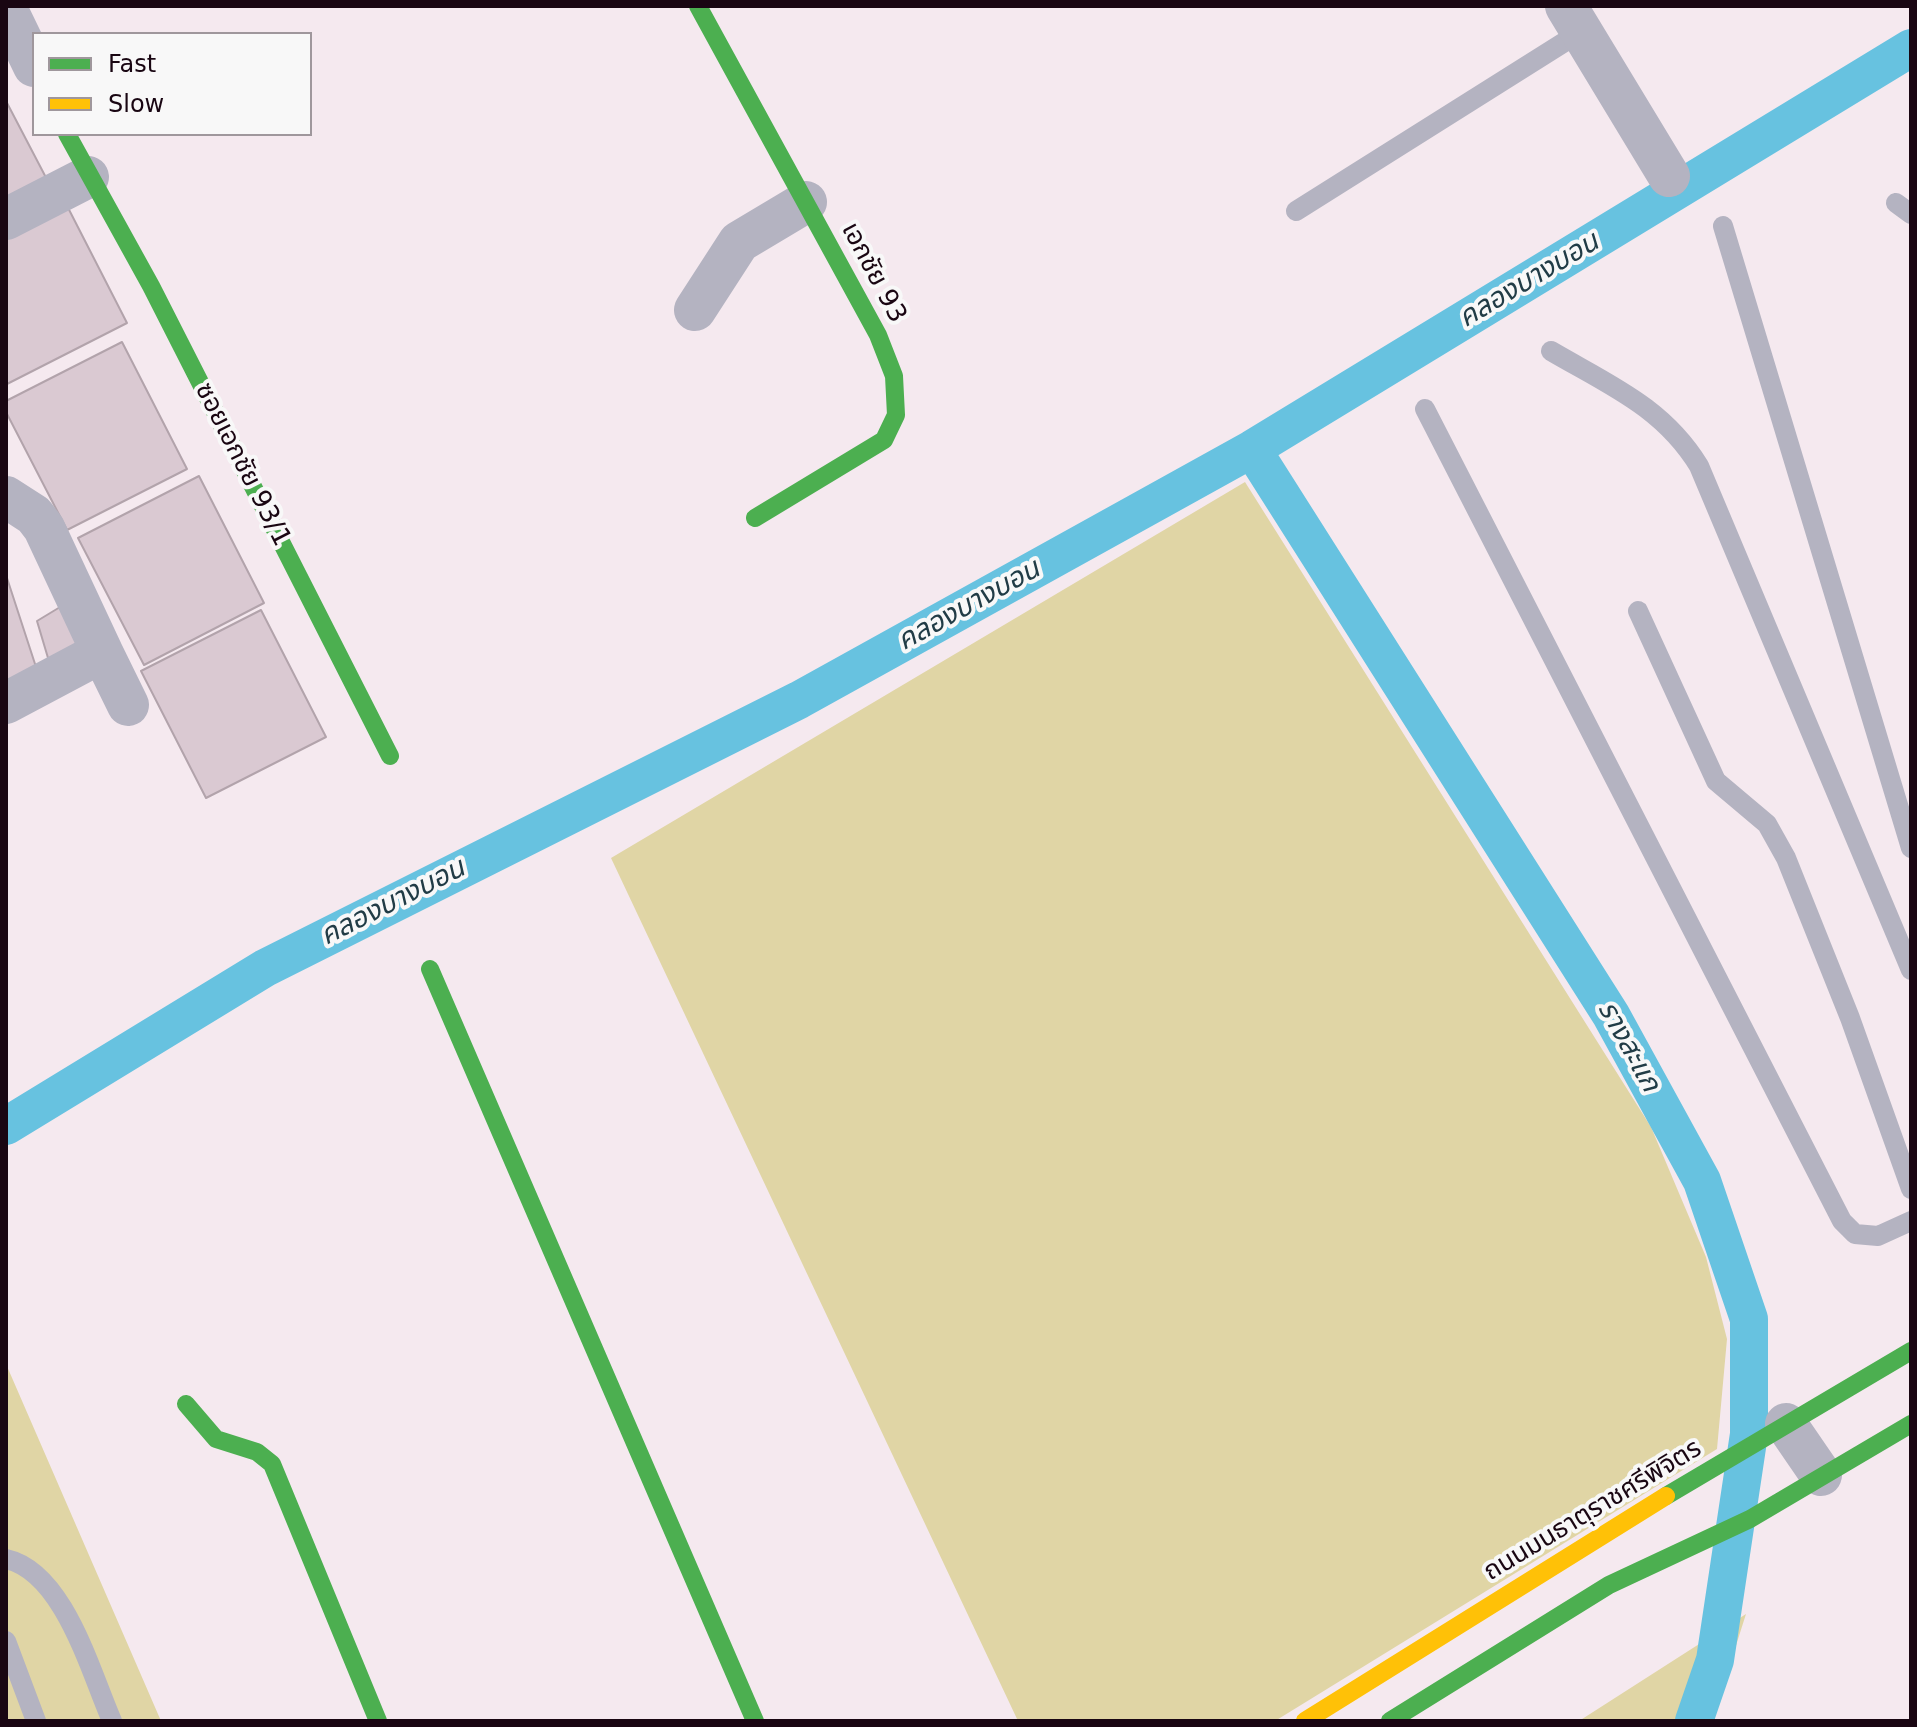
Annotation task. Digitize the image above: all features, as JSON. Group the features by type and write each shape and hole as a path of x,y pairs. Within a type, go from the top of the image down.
{"street":[{"name":"เอกชัย 93","path":"698,6 878,335 894,376 896,415 884,440 755,518"},
{"path":"6,8 32,62"},
{"path":"1574,18 1634,112 1666,171"},
{"name":"ซอยเอกชัย 93/1","path":"68,136 151,286 390,756"},
{"path":"6,219 88,177"},
{"path":"695,310 739,242 806,202"},
{"path":"6,497 34,515 44,528 128,705"},
{"path":"6,703 102,652"},
{"path":"430,969 755,1721"},
{"name":"ถนนมนธาตุราชศรีพิจิตร","path":"1305,1721 1583,1545 1911,1351"},
{"path":"186,1404 216,1439 257,1452 272,1464 378,1721"},
{"path":"1390,1721 1609,1585 1645,1565 1750,1519 1911,1424"},
{"path":"1769,1435 1821,1475"},
{"path":"1583,1545 1609,1585"}],"lane":[{"path":"1296,211 1574,18"},
{"path":"1723,226 1911,848"},
{"path":"1551,351 1654,412 1681,436 1699,466 1910,964"},
{"path":"1425,409 1842,1221 1855,1234 1878,1236 1911,1221"},
{"path":"1638,611 1716,781 1767,824 1786,858 1850,1018 1911,1189"},
{"path":"6,1559 23,1562 58,1598 112,1721"},
{"path":"6,1641 32,1720"}],"shaded area":[{"path":"1245,482 1651,1127 1706,1257 1727,1339 1717,1449 1275,1721 1018,1721 611,858"},
{"path":"6,1364 161,1721 6,1721"},
{"path":"1746,1614 1712,1721 1579,1721"}],"building":[{"path":"6,101 53,191 6,215"},
{"path":"62,196 127,323 7,384 6,224"},
{"path":"122,342 187,469 67,530 6,412 6,401"},
{"path":"199,476 264,603 144,665 78,538"},
{"path":"6,575 36,667 6,687"},
{"path":"70,601 92,648 51,668 37,621"},
{"path":"261,610 326,737 206,798 141,671"}],"waterway":[{"name":"คลองบางบอน","path":"6,1126 265,968 799,700 1252,449 1911,48"},
{"name":"รางสะแก","path":"1252,449 1611,1015 1702,1181 1749,1319 1749,1434 1715,1660 1694,1721"}],"traffic: fast":[{"path":"698,6 878,335 894,376 896,415 884,440 755,518"},
{"path":"68,136 151,286 390,756"},
{"path":"430,969 755,1721"},
{"path":"1666,1496 1911,1351"},
{"path":"186,1404 216,1439 257,1452 272,1464 378,1721"},
{"path":"1390,1721 1609,1585 1750,1519 1911,1424"}],"traffic: slow":[{"path":"1305,1721 1666,1496"}]}
